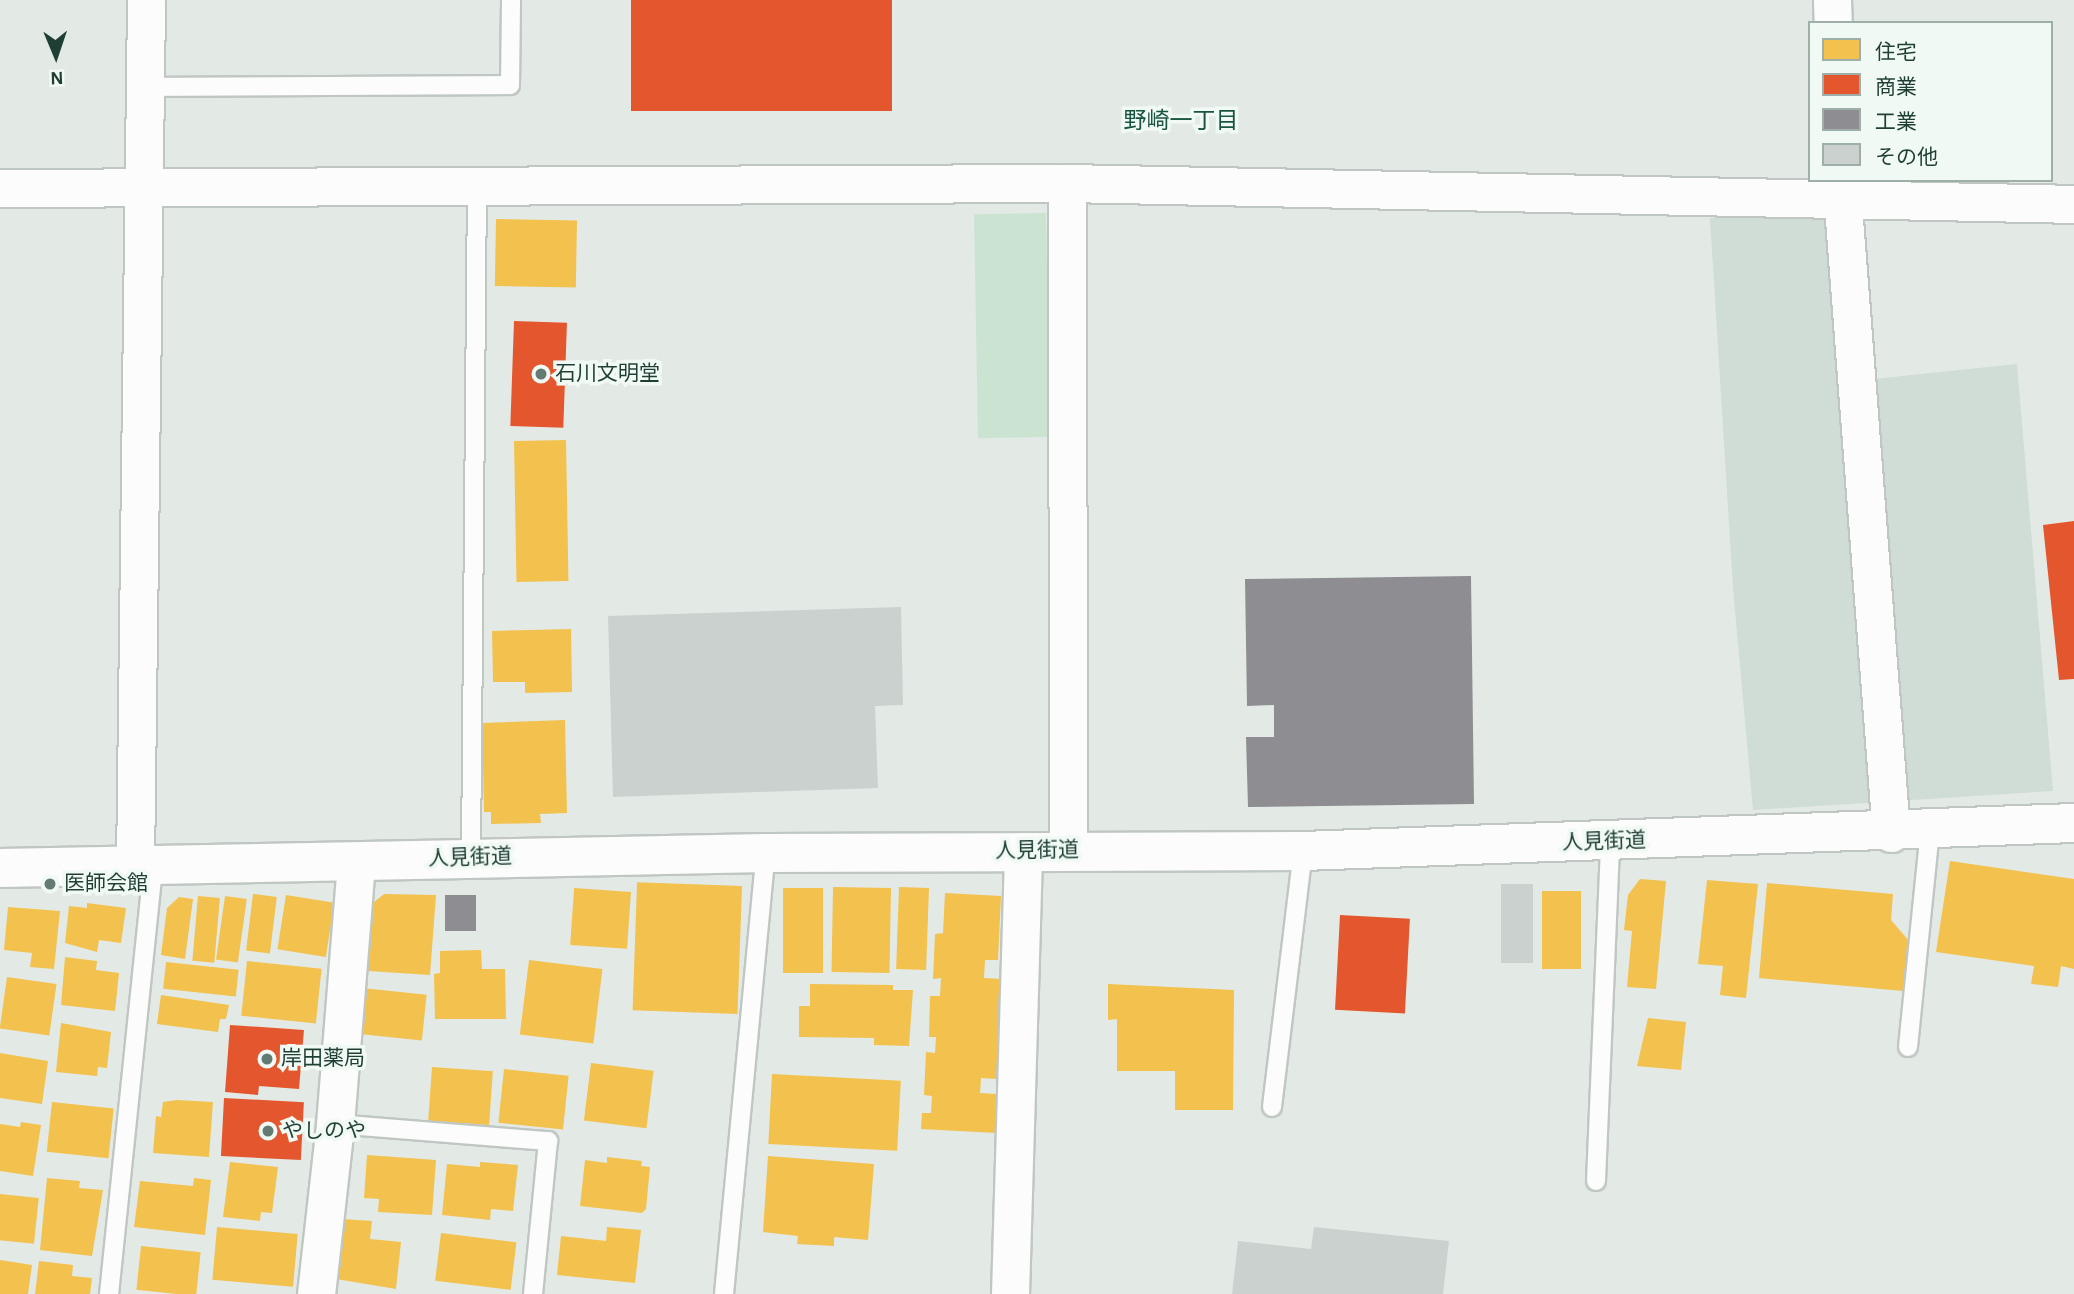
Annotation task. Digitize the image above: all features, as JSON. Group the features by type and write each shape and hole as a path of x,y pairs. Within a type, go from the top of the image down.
{"main road":[{"name":"人見街道","path":"0,868 766,853 1303,851 1891,832 2074,823"}],"street":[{"path":"144,865 146,0"},
{"path":"1832,0 1833,21"},
{"path":"0,188 1067,183 1842,191 2074,204"},
{"path":"1067,183 1068,850"},
{"path":"1842,191 1891,832"},
{"path":"1010,1294 1023,851"},
{"path":"316,1294 335,1124 356,862"}],"lane":[{"path":"147,87 510,85 511,0"},
{"path":"471,857 477,187"},
{"path":"1909,1047 1930,830"},
{"path":"1597,1181 1610,842"},
{"path":"1272,1107 1303,851"},
{"path":"724,1294 766,853"},
{"path":"109,1294 144,865"},
{"path":"335,1124 548,1142 533,1294"}],"shaded area":[{"path":"1852,216 1873,379 2017,364 2053,791 1753,810 1733,588 1710,218"}],"green space":[{"path":"1046,213 1050,437 978,438 974,214"}],"building: 住宅":[{"path":"496,219 577,220 576,287 495,286"},
{"path":"566,440 568,581 516,582 514,441"},
{"path":"571,629 572,692 525,693 525,682 493,682 492,631"},
{"path":"565,720 567,813 540,814 541,823 491,824 491,812 484,812 482,723"},
{"path":"1950,861 2074,879 2074,969 2061,966 2058,987 2031,984 2034,966 1936,952"},
{"path":"1640,879 1666,881 1656,989 1627,987 1632,931 1624,930 1628,895"},
{"path":"1707,880 1758,884 1746,998 1720,995 1723,966 1698,964"},
{"path":"637,882 742,886 738,1014 633,1010"},
{"path":"1767,883 1893,894 1891,920 1910,942 1903,991 1759,978"},
{"path":"833,887 891,888 890,973 832,972"},
{"path":"899,887 929,888 926,970 896,969"},
{"path":"574,888 631,892 627,949 570,945"},
{"path":"783,888 823,888 823,973 783,973"},
{"path":"1542,891 1581,891 1581,969 1542,969"},
{"path":"945,893 1001,896 998,960 985,960 984,978 1001,979 997,1079 981,1078 980,1093 997,1094 996,1133 921,1129 922,1113 931,1113 932,1096 924,1095 926,1052 935,1053 936,1037 929,1037 930,996 940,996 941,978 933,979 935,934 943,933"},
{"path":"253,894 277,897 270,953 246,951"},
{"path":"384,894 436,895 430,975 368,971 374,902"},
{"path":"286,895 334,903 326,957 277,949"},
{"path":"198,896 220,898 214,963 192,961"},
{"path":"225,896 247,899 238,962 216,959"},
{"path":"179,897 193,899 185,959 161,955 167,908"},
{"path":"87,903 126,908 121,943 99,940 97,952 65,943 69,906 87,908"},
{"path":"8,907 60,911 54,969 30,967 32,953 4,950"},
{"path":"481,950 482,969 505,969 506,1019 435,1019 434,974 440,973 440,951"},
{"path":"65,957 97,961 96,970 119,973 115,1011 61,1005"},
{"path":"529,960 602,969 593,1043 520,1034"},
{"path":"247,961 322,969 316,1024 241,1016"},
{"path":"166,962 239,970 236,996 163,989"},
{"path":"7,977 57,984 49,1035 0,1029"},
{"path":"810,984 893,985 893,990 913,990 909,1046 874,1045 874,1038 799,1037 799,1006 810,1006"},
{"path":"1108,984 1234,990 1233,1110 1175,1110 1175,1071 1117,1071 1117,1019 1108,1020"},
{"path":"362,988 427,995 422,1041 357,1034"},
{"path":"161,995 229,1005 226,1019 220,1019 218,1032 157,1024"},
{"path":"1648,1018 1686,1022 1681,1070 1637,1066"},
{"path":"61,1023 111,1032 107,1068 98,1067 97,1076 56,1072"},
{"path":"0,1053 48,1061 42,1104 0,1098"},
{"path":"591,1063 654,1071 646,1128 584,1121"},
{"path":"432,1067 493,1071 489,1125 428,1121"},
{"path":"504,1069 569,1076 563,1129 498,1123"},
{"path":"772,1074 901,1081 897,1151 768,1144"},
{"path":"52,1102 114,1108 108,1158 47,1152"},
{"path":"163,1102 213,1102 209,1157 153,1153 156,1116 161,1117"},
{"path":"21,1122 41,1125 33,1176 0,1171 0,1124 20,1127"},
{"path":"367,1155 436,1160 432,1215 378,1212 379,1199 364,1198"},
{"path":"768,1156 874,1164 868,1240 834,1237 834,1246 797,1244 798,1236 763,1232"},
{"path":"607,1157 642,1161 641,1166 650,1167 646,1209 642,1213 580,1206 585,1160 607,1163"},
{"path":"230,1162 278,1167 272,1213 261,1212 260,1221 223,1217"},
{"path":"480,1162 518,1165 513,1211 491,1209 490,1220 442,1215 447,1164 480,1167"},
{"path":"47,1178 80,1181 79,1188 103,1190 92,1256 40,1250"},
{"path":"194,1178 211,1180 205,1235 134,1227 140,1181 193,1186"},
{"path":"0,1194 39,1198 34,1244 0,1240"},
{"path":"342,1219 372,1221 370,1239 401,1242 396,1289 336,1279"},
{"path":"217,1227 298,1234 293,1287 212,1280"},
{"path":"607,1227 641,1230 635,1283 557,1275 561,1236 606,1241"},
{"path":"441,1233 516,1242 511,1290 435,1281"},
{"path":"141,1246 201,1252 196,1294 136,1290"},
{"path":"0,1260 32,1265 28,1294 0,1294"},
{"path":"39,1261 73,1265 72,1276 92,1278 90,1294 35,1294"}],"building: 商業":[{"path":"631,0 892,0 892,111 631,111"},
{"path":"514,321 567,323 563,428 510,426"},
{"path":"2074,521 2074,679 2059,680 2043,525"},
{"path":"1340,915 1410,919 1405,1014 1335,1010"},
{"path":"230,1025 304,1030 299,1089 259,1086 258,1095 225,1092"},
{"path":"224,1098 304,1102 301,1160 221,1156"}],"building: 工業":[{"path":"1471,576 1474,804 1248,807 1246,737 1274,737 1274,705 1247,706 1245,579"},
{"path":"445,895 476,895 476,931 445,931"}],"building: その他":[{"path":"901,607 903,705 875,706 878,788 613,797 608,616"},
{"path":"1501,884 1533,884 1533,963 1501,963"},
{"path":"1314,1227 1449,1241 1443,1294 1232,1294 1238,1241 1311,1249"}],"place":[{"name":"石川文明堂","path":"541,374"},
{"name":"医師会館","path":"50,884"},
{"name":"岸田薬局","path":"267,1059"},
{"name":"やしのや","path":"268,1131"}],"district":[{"name":"野崎一丁目","path":"1181,122"}]}
